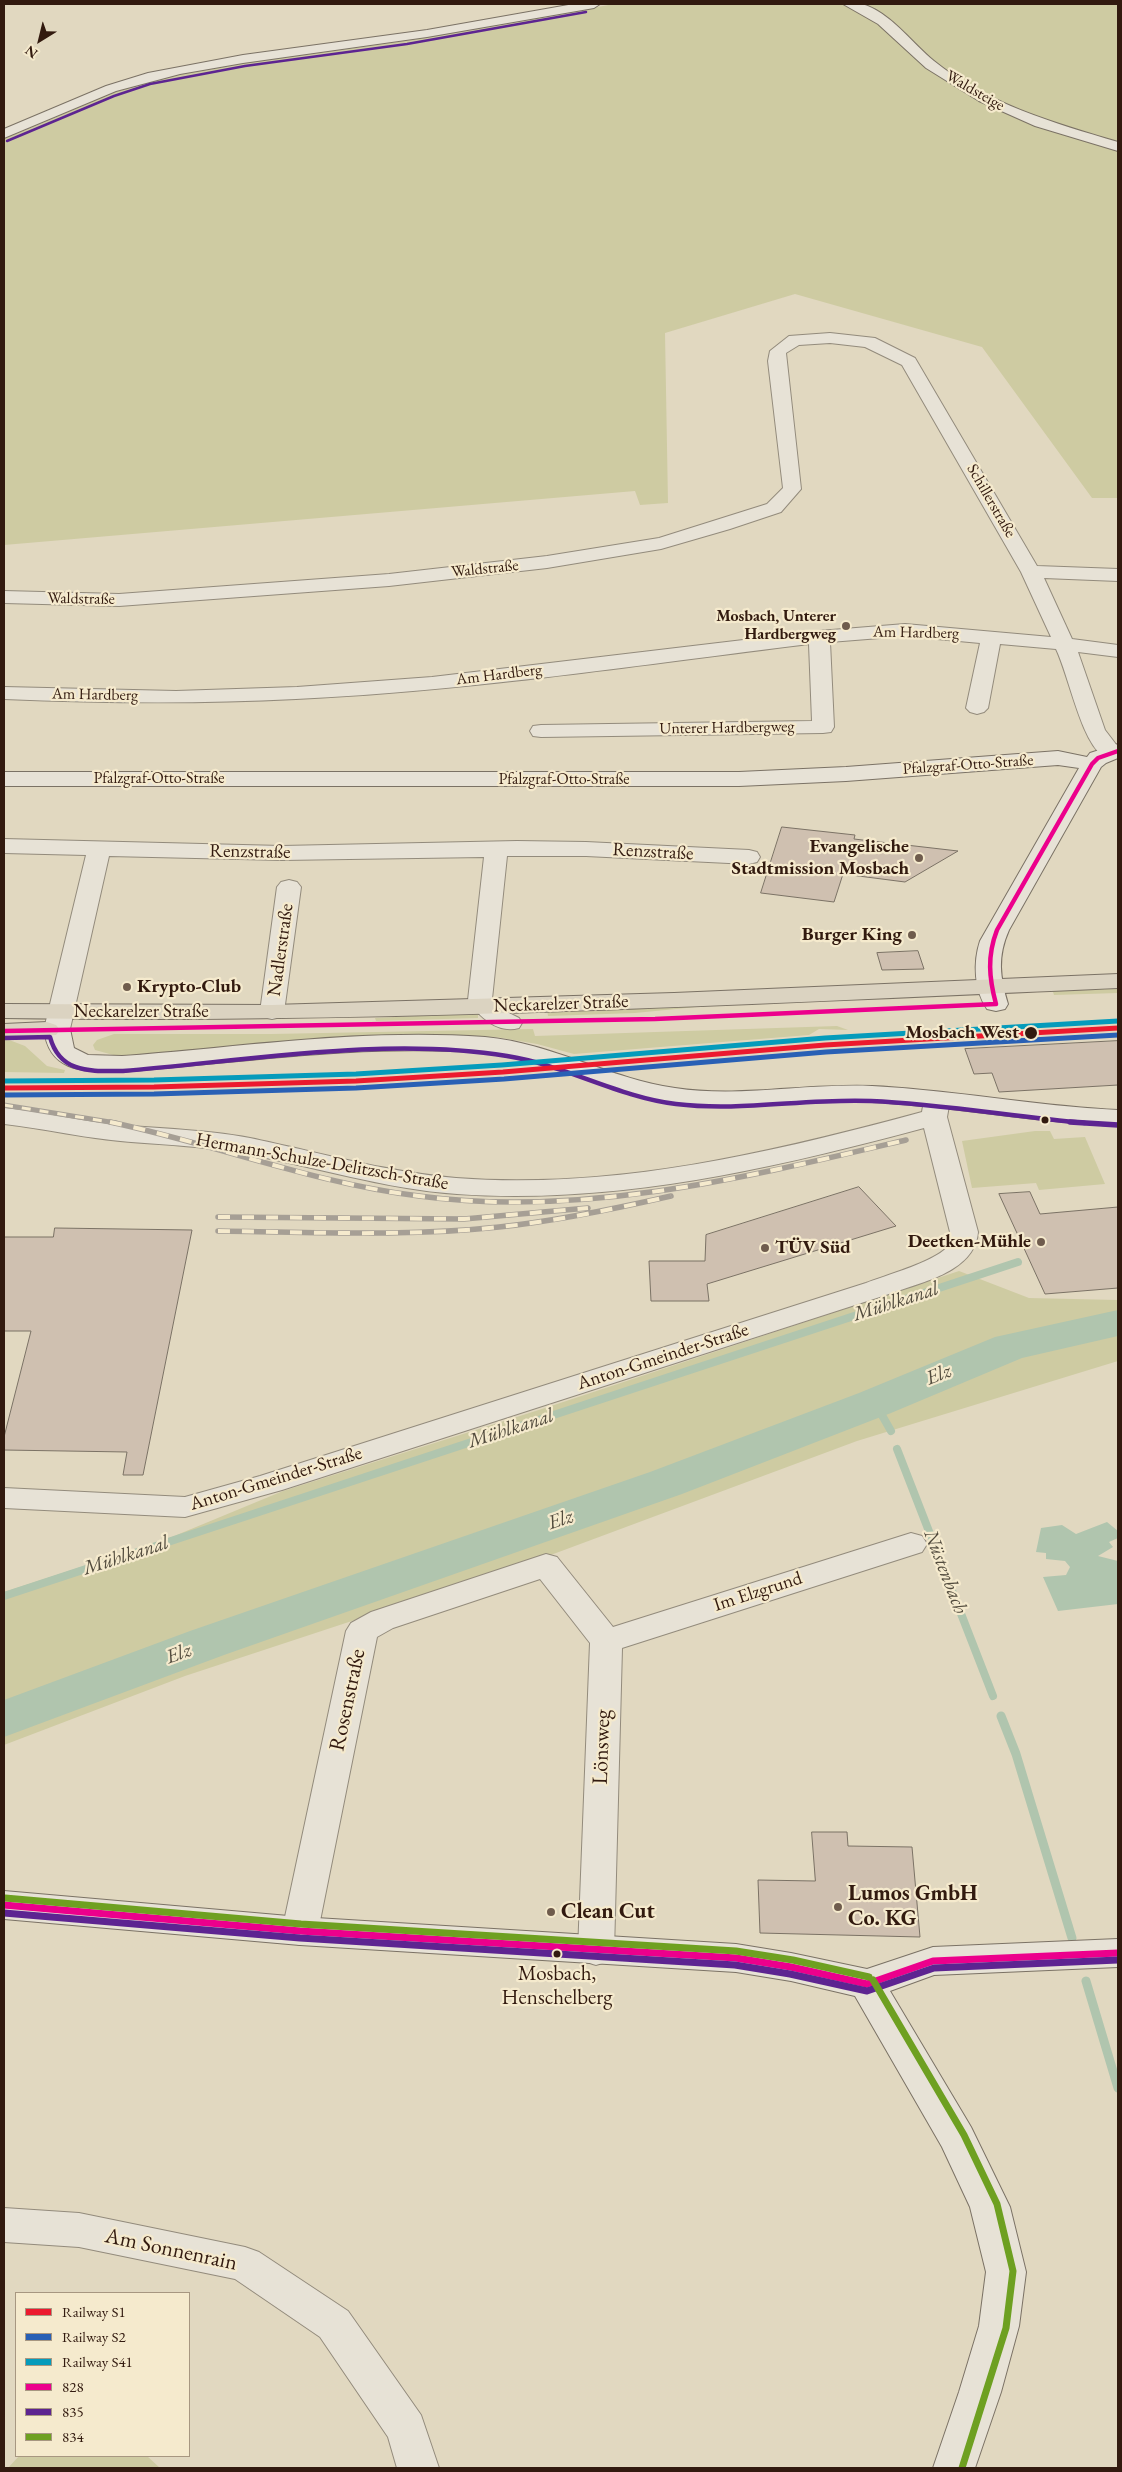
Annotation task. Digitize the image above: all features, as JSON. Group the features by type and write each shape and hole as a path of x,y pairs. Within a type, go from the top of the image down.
{"main road":[{"name":"Neckarelzer Straße","path":"4,1011 272,1012 993,995 1118,981"},
{"path":"4,1031 63,1010 510,1023 655,1019 993,995 1118,1000"}],"street":[{"path":"4,134 31,124 106,90 147,77 202,66 406,36 589,4"},
{"name":"Waldsteige","path":"849,4 876,16 932,65 968,90 1010,111 1048,126 1118,147"},
{"name":"Schillerstraße","path":"795,340 830,338 869,342 909,362 1031,572 1065,644 1095,731 1107,756"},
{"name":"Waldstraße","path":"4,597 119,600 390,580 547,562 661,544 723,526 774,508 792,489 777,361 778,351 795,340"},
{"path":"1031,572 1118,575"},
{"name":"Am Hardberg","path":"4,693 176,697 297,693 432,683 819,637 905,630 992,636 1118,651"},
{"path":"977,708 992,636"},
{"name":"Unterer Hardbergweg","path":"541,731 823,727 823,689 819,637"},
{"path":"993,995 987,964 987,950 1107,756"},
{"name":"Pfalzgraf-Otto-Straße","path":"4,779 739,779 846,774 1107,756"},
{"name":"Renzstraße","path":"4,846 282,853 496,850 517,848 586,849 749,857"},
{"path":"99,849 63,1010 60,1050 75,1060 87,1063 122,1064 286,1050 458,1044 514,1048 635,1088 698,1099 730,1100 816,1093 871,1094 936,1108 1118,1118"},
{"path":"496,850 480,1000 496,1016 510,1023"},
{"name":"Nadlerstraße","path":"272,1012 289,887"},
{"name":"Hermann-Schulze-Delitzsch-Straße","path":"4,1116 112,1132 247,1146 358,1172 402,1180 457,1186 542,1188 602,1184 707,1170 838,1143 936,1108"},
{"name":"Anton-Gmeinder-Straße","path":"4,1498 185,1507 271,1483 876,1289 937,1266 952,1257 963,1244 964,1232 936,1108"},
{"name":"Im Elzgrund","path":"606,1641 911,1544"},
{"name":"Rosenstraße","path":"300,1931 362,1631 382,1620 546,1565 606,1641"},
{"name":"Lönsweg","path":"596,1951 606,1641"},
{"path":"4,1905 300,1931 596,1951 736,1958 791,1967 868,1984 933,1961 1097,1952 1118,1954"},
{"path":"868,1984 970,2164 990,2207 1006,2272 999,2326 980,2392 954,2468"},
{"name":"Am Sonnenrain","path":"4,2225 79,2230 244,2264 334,2324 406,2429 418,2468"}],"shaded area":[{"path":"614,4 1118,4 1118,498 1092,498 982,347 795,294 665,333 668,503 640,505 635,491 4,545 4,138 132,86 179,73 208,67 412,40"},
{"path":"1118,987 1118,993 1054,995 1052,989"},
{"path":"946,994 947,996 727,1004 635,1013 548,1016 547,1010"},
{"path":"478,1013 478,1018 376,1021 375,1018"},
{"path":"837,1026 848,1030 819,1029 809,1035 574,1054 537,1044 496,1037 459,1036 406,1037 117,1056 95,1050 93,1045 97,1040 114,1034 271,1034 533,1029 535,1036"},
{"path":"4,1038 25,1046 47,1066 65,1070 64,1073 4,1072"},
{"path":"1035,1131 1050,1131 1054,1139 1085,1137 1105,1184 1039,1190 1036,1183 972,1188 962,1141"},
{"path":"959,1271 1029,1298 1118,1300 1118,1361 857,1441 540,1559 185,1676 4,1745 4,1592 167,1539 283,1491 545,1408"},
{"path":"1107,1522 1118,1531 1118,1538 1109,1542 1113,1547 1098,1556 1118,1561 1118,1604 1058,1611 1043,1577 1066,1575 1070,1567 1065,1561 1046,1559 1046,1553 1036,1552 1041,1528 1062,1525 1076,1534"},
{"path":"18,2457 148,2457 160,2468 8,2468"}],"building":[{"path":"782,827 855,835 854,839 958,851 905,882 843,874 834,902 761,893"},
{"path":"918,951 924,969 882,970 877,953"},
{"path":"1118,1041 1118,1085 999,1092 992,1073 974,1074 965,1049"},
{"name":"TÜV Süd","path":"859,1187 896,1226 707,1284 709,1301 651,1301 649,1261 705,1261 706,1235"},
{"name":"Deetken-Mühle","path":"1030,1192 1040,1214 1118,1207 1118,1288 1045,1294 999,1194"},
{"path":"55,1228 192,1230 143,1475 123,1475 127,1452 4,1450 4,1437 31,1331 4,1331 4,1237 53,1237"},
{"name":"Lumos GmbH Co. KG","path":"812,1832 847,1832 848,1846 912,1847 920,1937 760,1933 758,1880 815,1881"}],"waterway":[{"name":"Mühlkanal","path":"4,1596 1018,1262"},
{"name":"Elz","path":"4,1719 207,1643 666,1483 875,1403 1010,1347 1118,1323"},
{"name":"Nüstenbach","path":"875,1403 891,1431"},
{"name":"Nüstenbach","path":"897,1449 993,1696"},
{"name":"Nüstenbach","path":"1001,1716 1016,1754 1072,1938"},
{"name":"Nüstenbach","path":"1086,1981 1118,2088"}],"railway":[{"path":"4,1105 111,1122"},
{"path":"111,1122 116,1123"},
{"path":"111,1122 341,1182 419,1196 480,1201 542,1202 603,1198 664,1190 725,1180 906,1140"},
{"path":"218,1231 358,1233 464,1230 564,1218 671,1196"},
{"path":"218,1217 464,1219 588,1208"}],"rail line":[{"name":"S41","path":"4,1081 154,1080 356,1074 502,1065 825,1038 1118,1021"},
{"name":"S1","path":"4,1088 154,1087 356,1081 503,1072 825,1045 1118,1028"},
{"name":"S2","path":"4,1095 154,1094 356,1088 504,1079 826,1052 1118,1035"}],"transit line":[{"name":"835","path":"7,141 114,96 150,84 245,66 407,44 586,12"},
{"name":"828","path":"996,1004 991,984 989,958 997,930 1092,764 1098,758 1118,751"},
{"name":"828","path":"4,1031 655,1019 996,1004"},
{"name":"835","path":"4,1038 50,1037 53,1049 59,1058 67,1064 77,1068 100,1071 123,1071 349,1051 440,1050 509,1056 557,1069 627,1093 675,1104 748,1106 823,1101 872,1101 933,1106 1056,1121 1118,1125"},
{"name":"834","path":"5,1898 301,1924 736,1951 793,1960 869,1977"},
{"name":"828","path":"4,1905 300,1931 736,1958 791,1967 867,1984 933,1961 1118,1953"},
{"name":"835","path":"4,1913 300,1938 735,1965 790,1974 867,1991 934,1968 1118,1960"},
{"name":"834","path":"873,1980 964,2135 997,2204 1013,2271 1006,2328 987,2394 962,2468"}],"place":[{"name":"Mosbach, Unterer Hardbergweg","path":"846,626"},
{"name":"Evangelische Stadtmission Mosbach","path":"919,858"},
{"name":"Burger King","path":"912,935"},
{"name":"Krypto-Club","path":"127,987"},
{"name":"Mosbach West","path":"1031,1033"},
{"name":"Deetken-Mühle","path":"1041,1242"},
{"name":"TÜV Süd","path":"765,1248"},
{"name":"Lumos GmbH Co. KG","path":"838,1907"},
{"name":"Clean Cut","path":"551,1912"},
{"name":"Mosbach, Henschelberg","path":"557,1954"}]}
